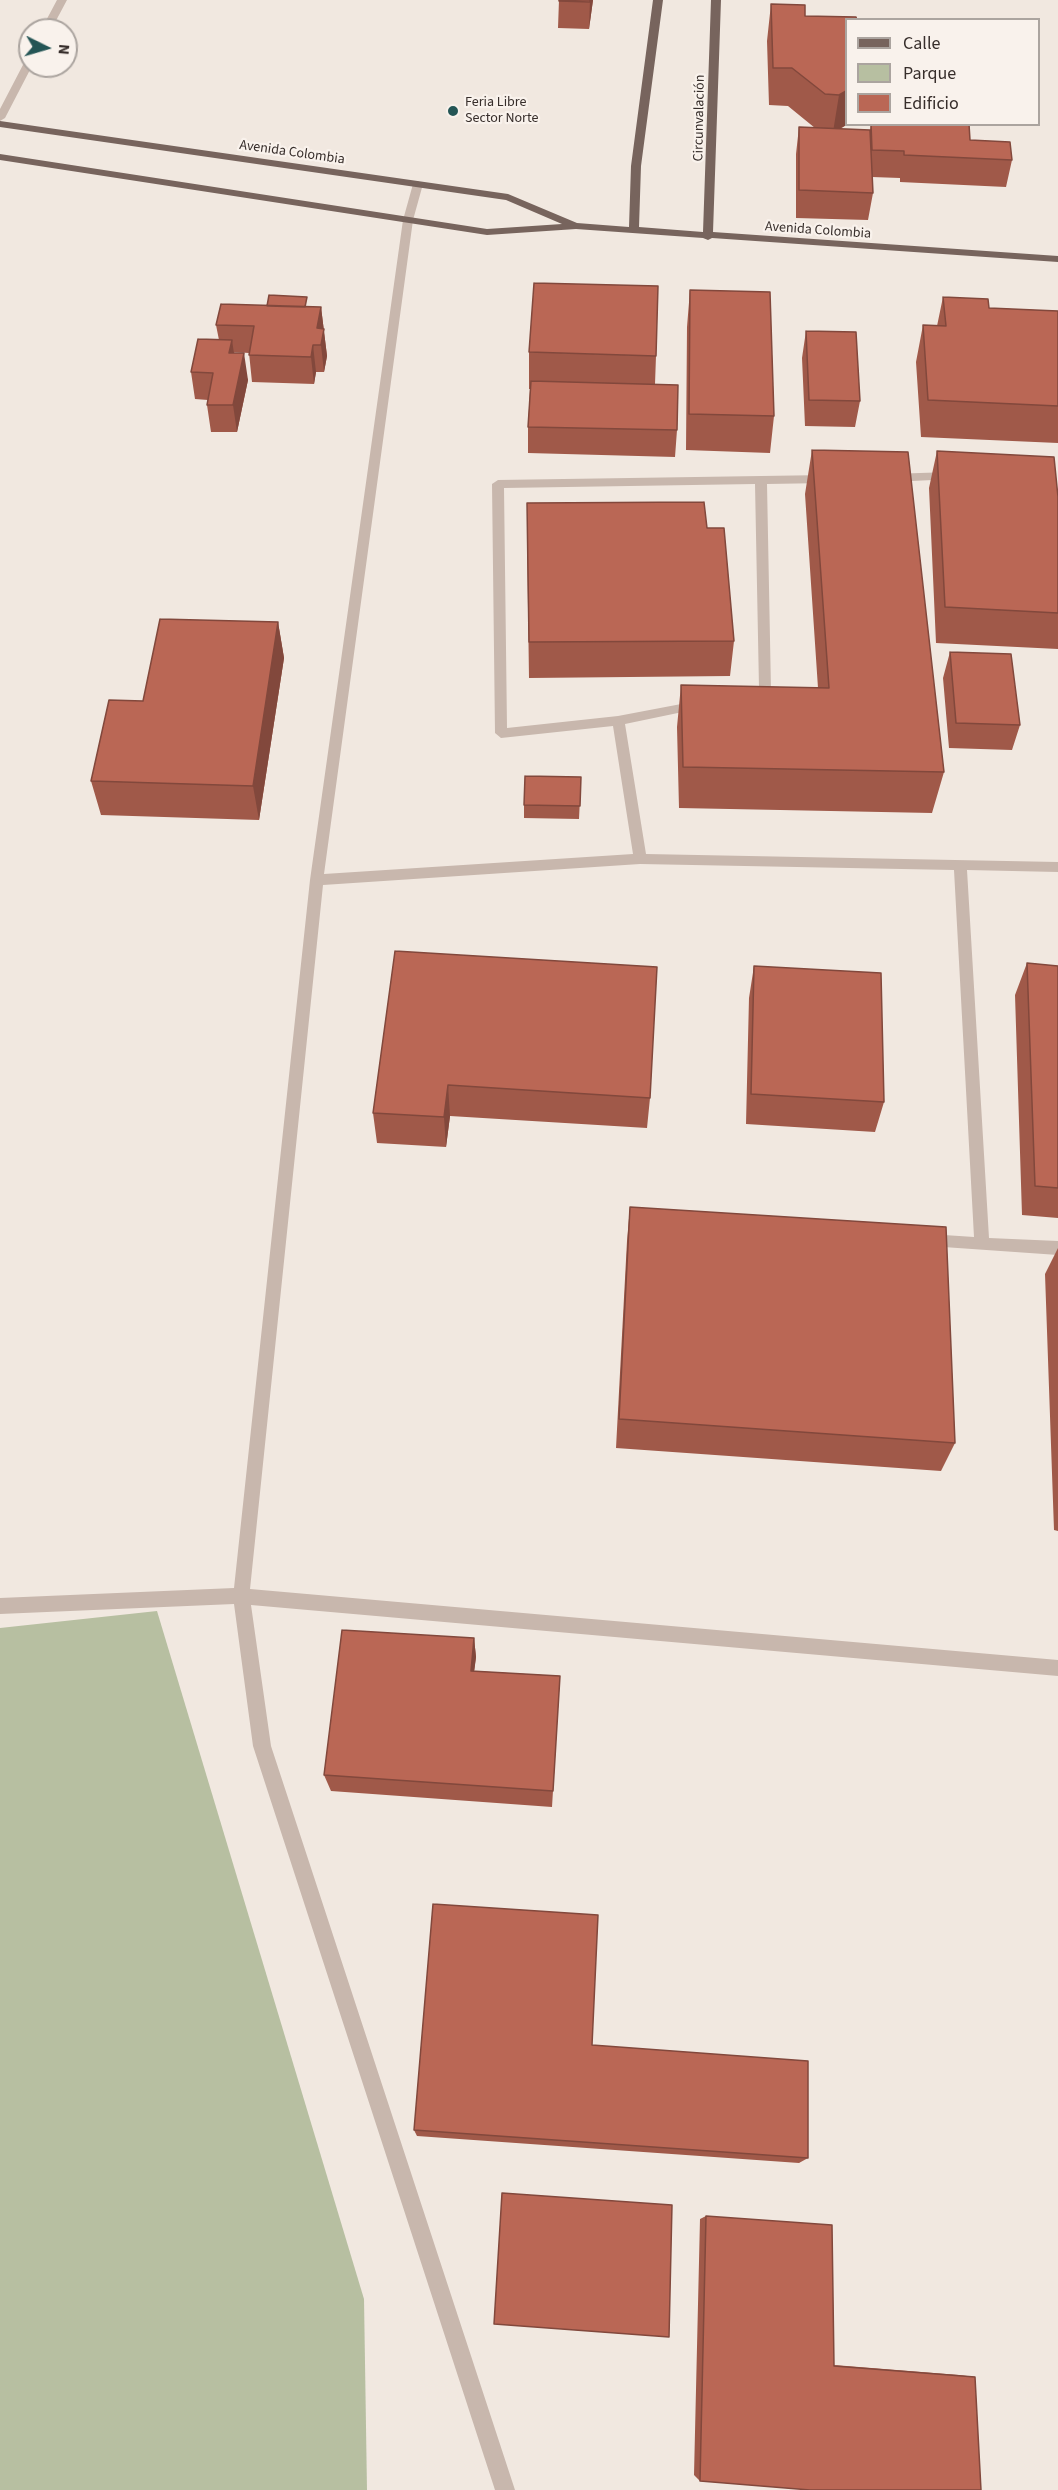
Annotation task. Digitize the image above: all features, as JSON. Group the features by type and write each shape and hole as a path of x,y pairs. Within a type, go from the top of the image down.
{"main road":[{"path":"634,229 636,166 658,0"},
{"name":"Circunvalación","path":"708,237 716,0"},
{"name":"Avenida Colombia","path":"0,124 140,146 508,196 576,226"},
{"name":"Avenida Colombia","path":"0,157 487,232 576,226 1058,260"}],"street":[{"path":"52,18 62,0"},
{"path":"0,118 21,78"},
{"path":"418,184 408,220 317,880 241,1596 262,1746 504,2490"},
{"path":"880,478 963,475"},
{"path":"709,702 618,721 501,733 498,484 761,482 844,479"},
{"path":"743,696 765,691 761,482"},
{"path":"618,721 640,859"},
{"path":"317,880 640,859 1058,867"},
{"path":"960,866 982,1244"},
{"path":"912,1238 1058,1248"},
{"path":"0,1606 241,1596 1058,1668"}],"green space":[{"path":"157,1611 364,2299 367,2490 0,2490 0,1628"}],"building":[{"path":"590,0 590,2 559,1"},
{"path":"771,4 805,5 805,16 856,17 845,18 845,92 839,95 825,94 792,68 773,68"},
{"path":"871,126 969,126 970,140 1010,142 1012,160 904,155 904,151 872,150"},
{"path":"799,127 870,130 873,193 799,190"},
{"path":"534,283 658,286 656,356 529,352"},
{"path":"690,290 770,292 774,416 689,414"},
{"path":"269,295 307,297 305,307 267,306"},
{"path":"943,297 988,299 989,308 1058,311 1058,406 928,400 923,325 946,326"},
{"path":"221,304 321,307 317,328 324,329 321,345 313,345 311,357 249,355 254,326 216,325"},
{"path":"806,331 856,332 860,401 809,400"},
{"path":"198,339 232,340 229,353 244,353 233,405 207,405 213,373 191,372"},
{"path":"531,381 678,385 677,430 528,427"},
{"path":"812,450 908,452 944,772 683,767 681,685 829,688"},
{"path":"937,451 1054,457 1058,497 1058,613 945,607"},
{"path":"704,502 707,528 724,528 734,641 529,642 527,503"},
{"path":"160,619 278,622 253,786 91,781 109,700 143,701"},
{"path":"950,652 1011,654 1020,725 956,723"},
{"path":"525,776 581,777 580,806 524,805"},
{"path":"395,951 657,967 650,1098 448,1085 444,1117 373,1113"},
{"path":"1027,963 1058,966 1058,1188 1035,1186"},
{"path":"754,966 881,973 884,1102 751,1094"},
{"path":"630,1207 946,1227 955,1443 619,1419"},
{"path":"342,1630 474,1638 471,1671 560,1676 553,1791 324,1775"},
{"path":"433,1904 598,1915 592,2045 808,2061 808,2158 414,2130"},
{"path":"502,2193 672,2205 669,2337 494,2324"},
{"path":"706,2216 832,2225 834,2366 975,2377 981,2490 810,2490 700,2481"}],"place":[{"name":"Feria Libre Sector Norte","path":"453,111"}]}
